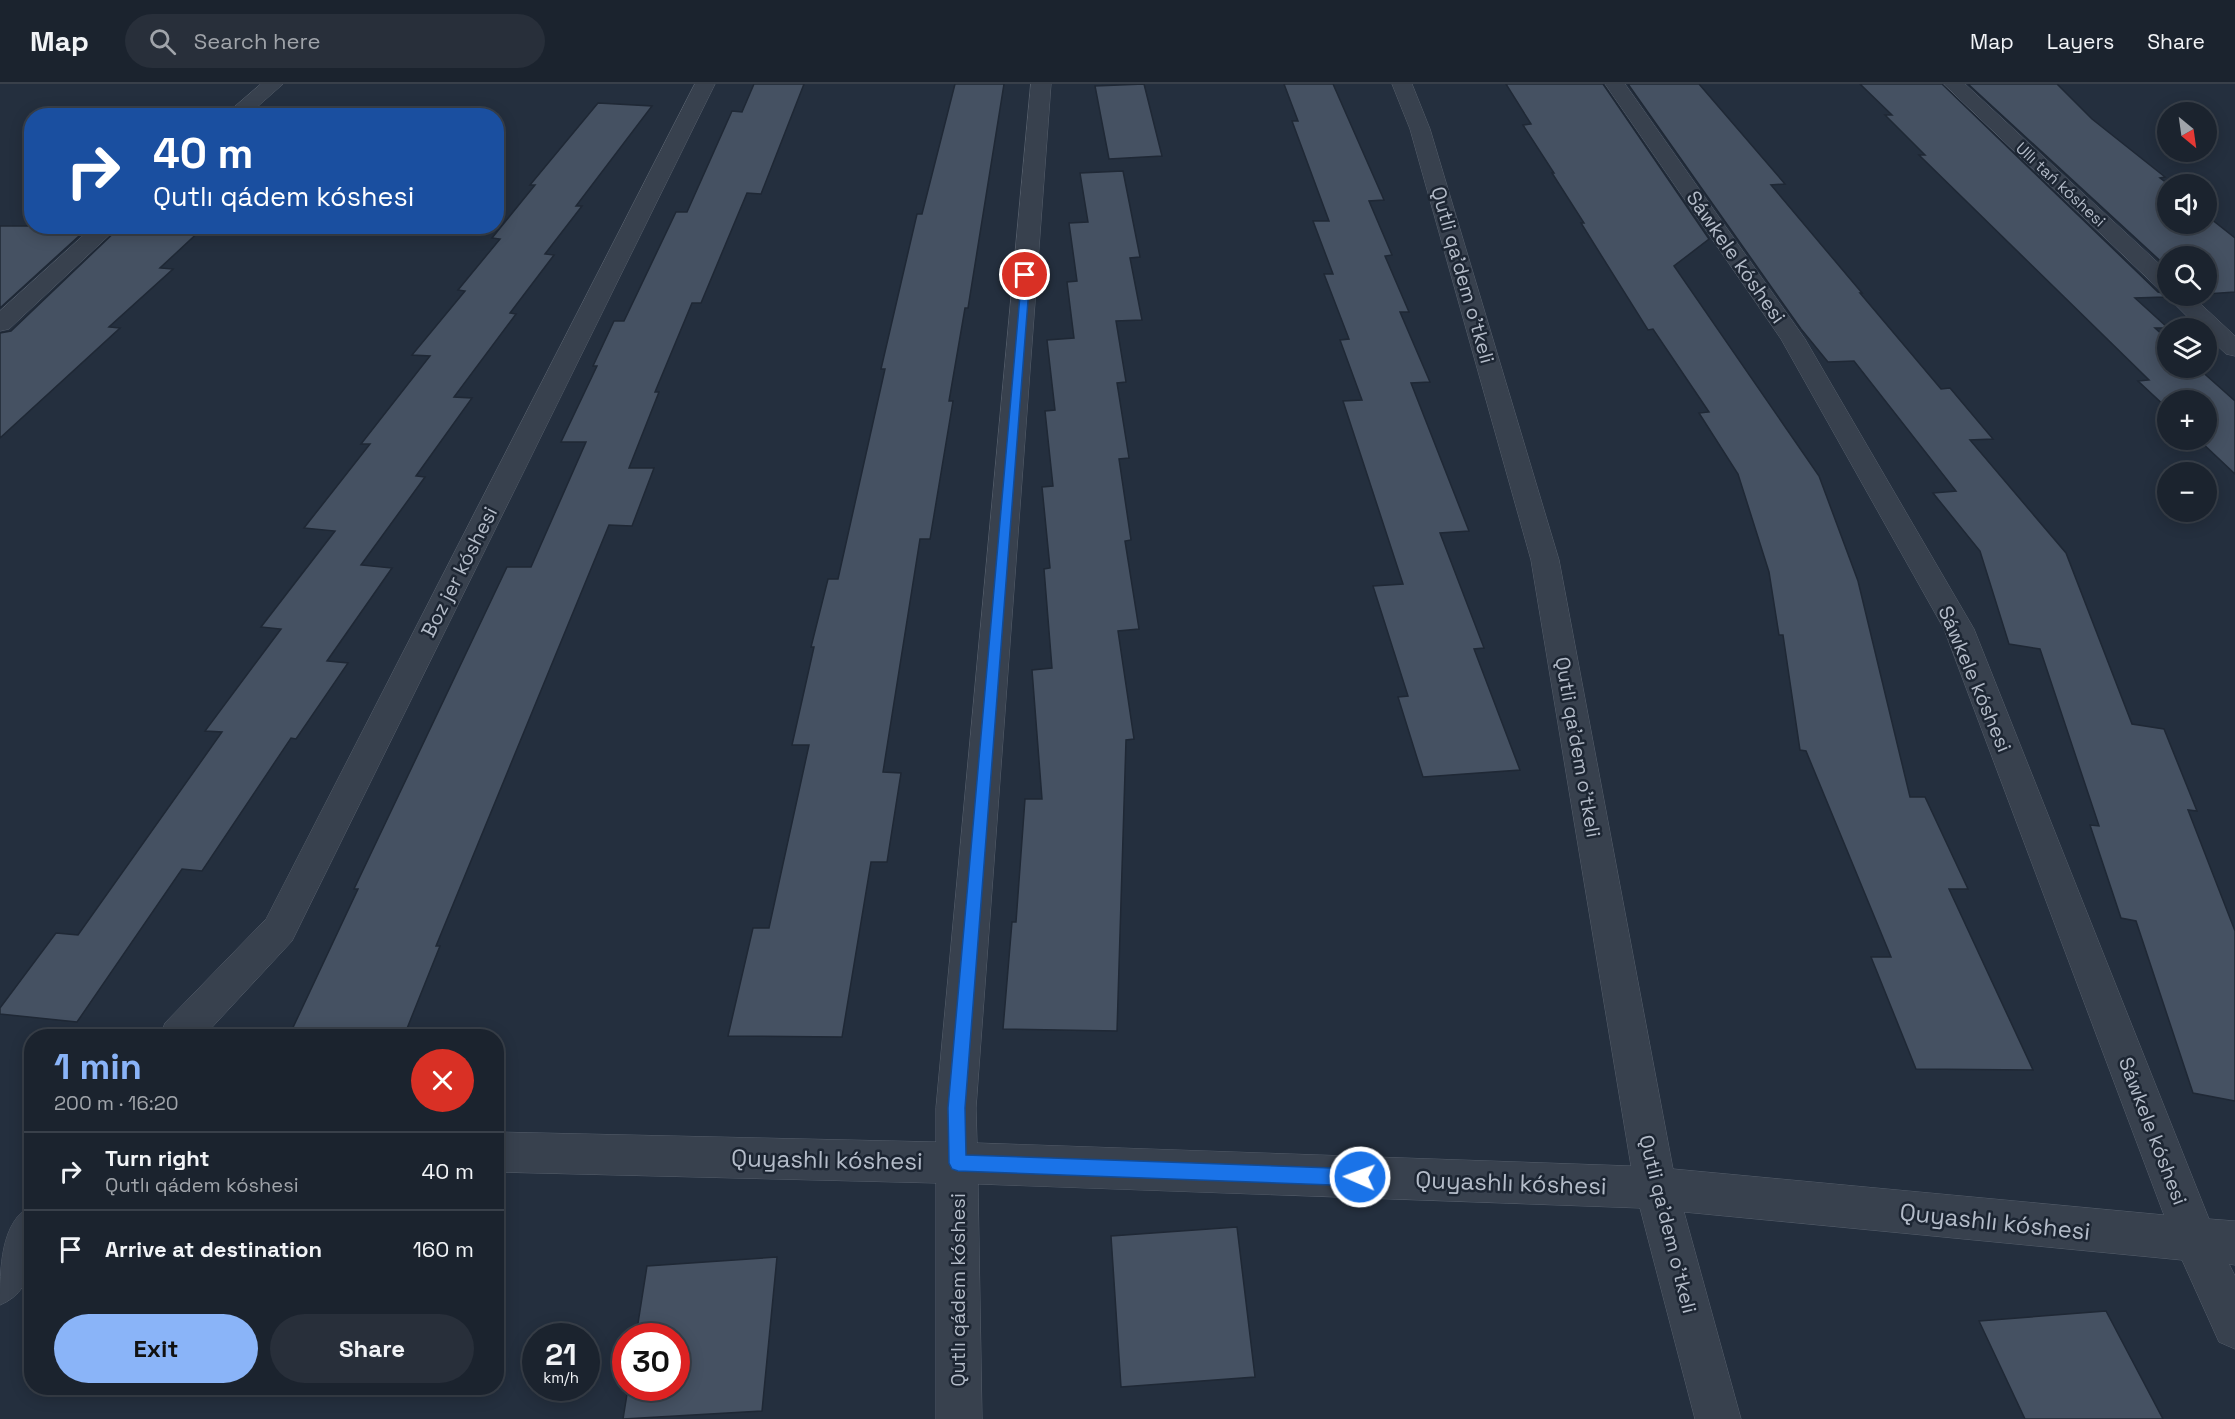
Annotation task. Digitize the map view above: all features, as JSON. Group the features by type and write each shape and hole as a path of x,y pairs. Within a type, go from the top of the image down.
{"street":[{"path":"244,108 273,84"},
{"name":"Boz jer kóshesi","path":"186,1029 279,930 705,84"},
{"name":"Qutlı qádem kóshesi","path":"959,1419 957,1096 1041,84"},
{"name":"Qutli qa'dem o'tkeli","path":"1402,84 1420,129 1545,560 1656,1188 1718,1419"},
{"name":"Sáwkele kóshesi","path":"1615,84 1793,339 1959,629 2215,1242 2235,1326"},
{"name":"Ullı tań kóshesi","path":"1954,84 2157,275"},
{"path":"0,324 99,234"},
{"path":"2190,306 2235,348"},
{"name":"Quyashlı kóshesi","path":"504,1152 958,1163 1656,1188 2215,1242"},
{"path":"0,1283 24,1240"}],"building":[{"path":"754,84 804,84 761,194 747,193 701,303 692,303 655,392 659,392 629,468 654,468 632,526 609,525 436,946 440,946 407,1029 292,1029 358,889 354,889 507,567 531,567 586,442 561,442 597,366 593,366 614,321 624,321 676,212 687,212 732,111 742,112"},
{"path":"955,84 1004,84 968,308 965,308 949,401 953,401 930,539 920,539 883,772 901,773 887,862 871,862 842,1037 728,1036 753,928 769,928 809,745 792,745 814,647 811,647 828,579 838,579 885,369 881,369 917,214 922,214"},
{"path":"1144,84 1162,156 1109,159 1095,86"},
{"path":"1284,84 1333,84 1384,200 1369,201 1392,255 1385,256 1409,312 1400,312 1430,382 1411,383 1469,531 1440,533 1484,648 1474,649 1520,770 1423,777 1398,697 1408,696 1373,586 1403,584 1343,401 1362,400 1340,340 1349,339 1324,274 1333,274 1313,221 1329,221 1292,121 1298,121"},
{"path":"1506,84 1603,84 1709,239 1674,266 1819,476 1858,581 1910,797 1925,797 1968,889 1949,889 2033,1070 1916,1069 1871,957 1891,957 1806,751 1800,750 1783,635 1779,635 1769,572 1738,474 1699,413 1709,412 1653,329 1648,330 1581,223 1584,223 1523,125 1531,124"},
{"path":"1628,84 1699,84 1785,184 1771,185 1862,293 1860,293 1941,389 1950,388 1993,439 1970,440 2066,553 2132,724 2164,729 2197,811 2188,810 2235,931 2235,1101 2193,1093 2136,921 2121,918 2090,825 2099,826 2040,649 2009,644 1980,551 1933,493 1956,491 1854,361 1828,362 1801,329"},
{"path":"1860,84 1942,84 2157,291 2157,297 2135,298 2157,318 2157,328 2155,328 2157,330 2157,378 2209,378 2235,401 2235,474 2210,450 2217,450 2217,390 2157,390 2157,399 2138,381 2149,380 1919,155 1925,155 1885,115 1892,115"},
{"path":"1968,84 2057,84 2092,119 2161,174 2157,174 2157,234 2217,234 2217,224 2235,238 2235,292 2217,293 2217,246 2157,246 2157,258"},
{"path":"598,103 652,106 576,206 582,206 545,254 554,255 510,313 516,314 454,397 472,398 416,476 425,477 361,565 392,568 327,661 348,663 296,739 291,738 202,871 182,869 77,1022 0,1014 0,1008 56,933 78,935 222,732 205,731 281,629 261,627 335,531 304,528 370,444 361,444 430,356 412,355 465,291 458,290 500,239 492,238 495,234 504,234 504,223 535,185 530,185"},
{"path":"1123,171 1140,257 1130,258 1142,320 1116,321 1126,382 1117,383 1129,458 1119,459 1131,540 1125,541 1139,629 1118,631 1134,739 1126,740 1117,1031 1003,1029 1012,922 1016,922 1025,799 1042,799 1032,670 1052,668 1044,569 1050,568 1042,487 1053,486 1045,411 1055,410 1047,340 1074,338 1067,282 1077,281 1069,223 1088,222 1080,173"},
{"path":"0,226 24,226 24,234 81,234 0,308"},
{"path":"113,234 196,234 160,268 173,269 109,327 120,328 0,438 0,333 11,331"},
{"path":"1237,1227 1255,1377 1121,1387 1111,1236"},
{"path":"777,1257 762,1411 623,1419 626,1401 690,1401 690,1323 638,1323 647,1266"},
{"path":"2106,1311 2163,1419 2025,1419 1979,1321"}],"route":[{"path":"1025,275 956,1108 958,1163 1360,1177"}]}
